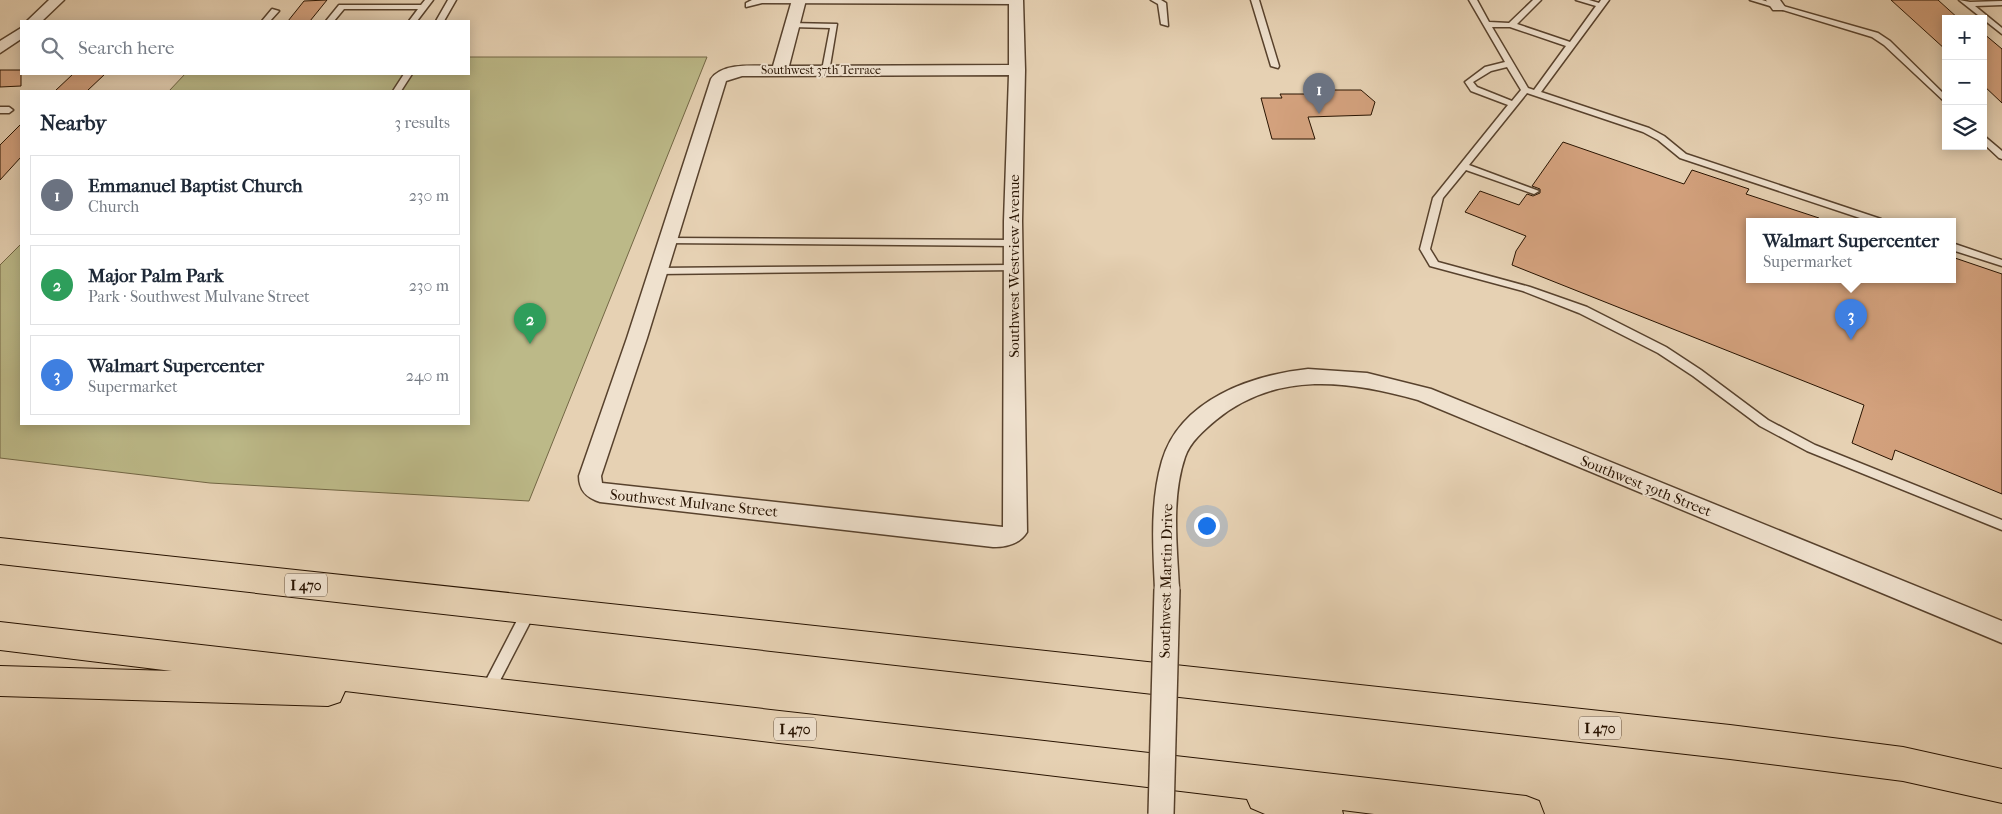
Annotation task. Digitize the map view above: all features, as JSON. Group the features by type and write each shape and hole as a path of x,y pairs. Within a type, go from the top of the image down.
{"highway":[{"name":"I 470","path":"0,551 1730,742 1903,764 2002,786"},
{"name":"I 470","path":"0,636 1526,814"},
{"path":"0,680 221,689 486,694"},
{"path":"1193,774 1325,814"}],"street":[{"path":"35,20 57,0"},
{"path":"780,70 798,1"},
{"name":"Southwest Westview Avenue","path":"1015,532 1013,243 1017,70 1016,1"},
{"path":"0,48 20,33"},
{"name":"Southwest 37th Terrace","path":"691,165 719,79 725,75 742,71 780,70 1017,70"},
{"name":"Southwest Mulvane Street","path":"691,165 590,476 590,484 594,490 600,493 993,537 1004,537 1015,532"},
{"name":"Southwest 39th Street","path":"1283,379 1313,376 1360,378 1424,394 2002,632"},
{"name":"Southwest Martin Drive","path":"1161,814 1167,589 1165,504 1173,459 1194,427 1207,414 1230,398 1254,387 1283,379"}],"lane":[{"path":"441,20 452,0"},
{"path":"1155,0 1162,3 1165,24"},
{"path":"1255,0 1275,66"},
{"path":"1473,0 1525,90 1646,130 1661,138 1683,156 1869,218"},
{"path":"1511,25 1537,0"},
{"path":"1580,0 1602,2"},
{"path":"1754,0 1775,3 1875,35 1887,43 1942,97"},
{"path":"749,5 753,2 762,1 1016,1"},
{"path":"1536,93 1602,2"},
{"path":"1965,2 2002,3"},
{"path":"1965,2 2002,32"},
{"path":"331,20 342,7 426,3"},
{"path":"414,20 426,3"},
{"path":"267,20 275,11"},
{"path":"1486,24 1511,25 1570,44"},
{"path":"792,25 834,26 826,70"},
{"path":"1510,64 1493,65 1479,72 1469,82 1474,89 1512,104"},
{"path":"398,90 407,75"},
{"path":"1525,90 1438,198 1425,249 1434,264 1526,289 1582,310 1662,350 1697,373 1764,423 1811,448 2002,525"},
{"path":"1987,142 2002,156"},
{"path":"1464,166 1534,191"},
{"path":"667,241 1013,243"},
{"path":"1956,247 2002,263"},
{"path":"658,271 1013,268"},
{"path":"486,694 530,609"}],"shaded area":[{"path":"470,57 707,57 529,501 210,483 0,458 0,265 20,245 20,425 470,425 470,90 170,90 184,75 470,75"}],"building":[{"path":"327,0 311,20 289,20 304,1"},
{"path":"1891,0 1938,0 1955,15 1942,15 1942,46"},
{"path":"1987,36 2002,49 2002,103 1987,89"},
{"path":"0,70 20,70 21,86 0,87"},
{"path":"72,75 104,75 88,90 56,90"},
{"path":"1318,90 1361,90 1375,102 1371,115 1308,117 1315,139 1272,139 1261,98 1282,98 1280,94 1316,94"},
{"path":"20,125 20,158 0,180 0,145"},
{"path":"1563,142 1684,184 1692,170 1749,189 1746,194 1819,218 1746,218 1746,283 1956,283 1956,258 2002,274 2002,494 1895,450 1892,460 1852,443 1864,405 1512,265 1516,251 1526,236 1465,212 1480,191 1519,205 1527,194 1533,196 1540,193 1540,189 1532,186"}],"place":[{"name":"Emmanuel Baptist Church","path":"1319,114"},
{"name":"Walmart Supercenter","path":"1851,340"},
{"name":"Major Palm Park","path":"530,344"}]}
